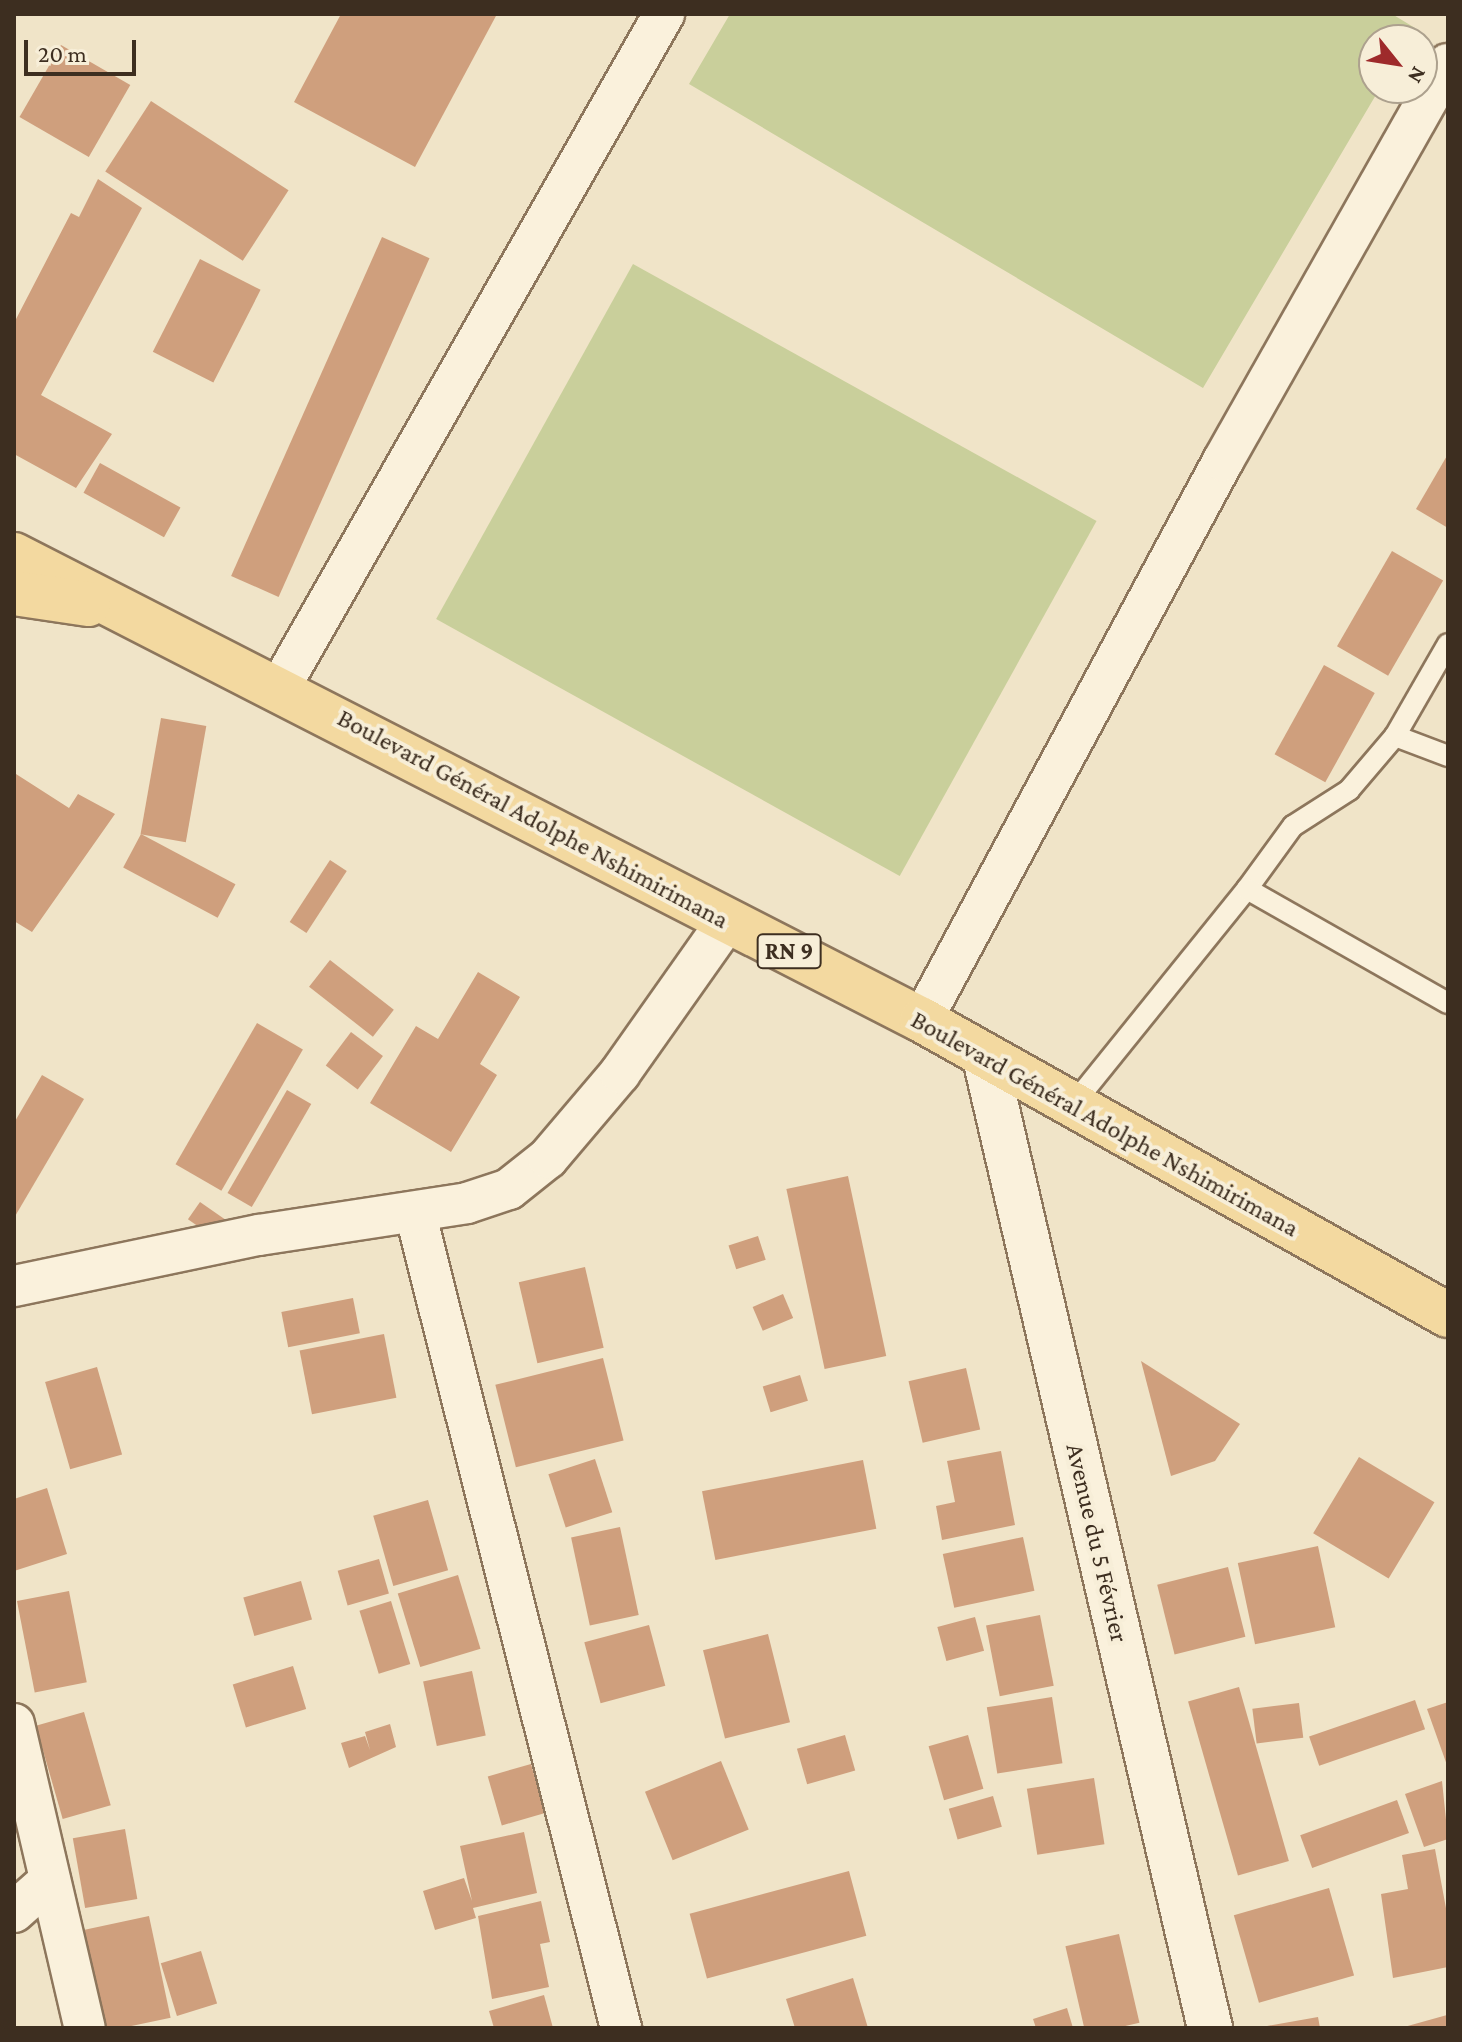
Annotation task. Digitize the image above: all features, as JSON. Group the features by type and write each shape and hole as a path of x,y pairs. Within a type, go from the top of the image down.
{"main road":[{"name":"Boulevard Général Adolphe Nshimirimana","path":"14,555 280,687 922,1020 1071,1107 1448,1315"},
{"name":"Boulevard Général Adolphe Nshimirimana","path":"14,593 118,609"}],"street":[{"path":"280,687 664,14"},
{"path":"922,1020 1223,461 1448,64"},
{"path":"14,1286 259,1235 415,1212 509,1189 548,1158 620,1073 728,920"},
{"name":"Avenue du 5 Février","path":"985,1058 1210,2028"},
{"path":"415,1212 621,2028"},
{"path":"14,1724 85,2028"},
{"path":"14,1912 50,1880"}],"lane":[{"path":"1071,1107 1247,889 1293,826 1349,790 1395,736 1448,644"},
{"path":"1395,736 1448,756"},
{"path":"1247,889 1448,1003"}],"green space":[{"path":"730,14 1392,14 1408,24 1358,24 1358,104 1371,104 1203,388 689,84"},
{"path":"633,264 1097,521 900,876 436,619"}],"building":[{"path":"341,14 497,14 415,167 294,102"},
{"path":"61,45 130,85 89,157 20,117"},
{"path":"151,101 289,190 243,261 105,171"},
{"path":"98,179 142,208 41,395 112,434 76,488 14,454 14,323 71,213 79,217"},
{"path":"382,237 430,258 279,597 231,576"},
{"path":"200,259 261,290 213,383 153,352"},
{"path":"1448,454 1448,528 1416,509"},
{"path":"100,463 180,508 164,537 84,493"},
{"path":"1392,551 1443,580 1388,676 1337,646"},
{"path":"1324,665 1375,693 1325,782 1275,754"},
{"path":"161,718 206,726 186,842 141,834"},
{"path":"16,774 69,808 78,794 115,814 32,932 14,921"},
{"path":"141,834 235,884 218,918 123,868"},
{"path":"330,860 347,871 306,933 290,922"},
{"path":"330,960 394,1010 373,1037 309,987"},
{"path":"478,972 520,997 480,1064 497,1075 451,1152 370,1103 416,1026 438,1039"},
{"path":"257,1023 303,1050 221,1191 176,1164"},
{"path":"351,1032 383,1056 358,1090 326,1066"},
{"path":"42,1075 84,1099 14,1218 14,1123"},
{"path":"287,1090 311,1104 252,1207 228,1193"},
{"path":"848,1176 886,1356 825,1369 786,1189"},
{"path":"200,1202 226,1220 214,1238 188,1219"},
{"path":"758,1236 766,1260 736,1269 729,1246"},
{"path":"585,1267 604,1348 537,1363 519,1282"},
{"path":"783,1294 793,1318 763,1331 753,1307"},
{"path":"353,1298 360,1333 288,1347 281,1312"},
{"path":"384,1334 396,1398 312,1414 300,1350"},
{"path":"603,1358 624,1440 516,1467 495,1385"},
{"path":"1141,1361 1240,1424 1215,1461 1171,1476"},
{"path":"97,1367 122,1454 70,1469 45,1382"},
{"path":"966,1368 980,1429 923,1443 909,1381"},
{"path":"800,1375 808,1401 771,1412 763,1386"},
{"path":"1001,1451 1015,1525 942,1540 936,1506 955,1502 947,1461"},
{"path":"1359,1457 1434,1502 1389,1579 1313,1533"},
{"path":"595,1459 612,1512 566,1527 548,1474"},
{"path":"863,1460 876,1529 715,1560 702,1491"},
{"path":"47,1488 67,1554 14,1571 14,1499"},
{"path":"428,1500 448,1570 393,1586 373,1516"},
{"path":"620,1527 639,1615 590,1625 571,1537"},
{"path":"1023,1537 1034,1591 954,1608 943,1554"},
{"path":"1318,1546 1335,1627 1255,1644 1238,1563"},
{"path":"379,1559 389,1594 348,1605 338,1571"},
{"path":"1228,1567 1245,1637 1175,1655 1157,1585"},
{"path":"458,1575 481,1649 420,1667 398,1593"},
{"path":"301,1581 312,1619 254,1636 243,1598"},
{"path":"69,1591 87,1682 35,1692 17,1601"},
{"path":"391,1601 410,1664 379,1674 359,1611"},
{"path":"1040,1615 1054,1686 1000,1696 986,1625"},
{"path":"975,1617 984,1651 946,1661 937,1627"},
{"path":"649,1625 665,1686 601,1703 584,1642"},
{"path":"768,1634 790,1722 725,1739 703,1650"},
{"path":"293,1666 306,1709 246,1727 233,1684"},
{"path":"472,1671 486,1736 437,1746 423,1681"},
{"path":"1239,1687 1289,1861 1238,1876 1188,1702"},
{"path":"1052,1697 1062,1763 997,1773 987,1707"},
{"path":"1415,1700 1425,1729 1319,1766 1309,1736"},
{"path":"1448,1702 1448,1768 1427,1709"},
{"path":"1299,1703 1303,1738 1257,1743 1252,1709"},
{"path":"84,1712 111,1805 63,1819 36,1726"},
{"path":"390,1724 396,1747 349,1768 341,1743 365,1736 370,1750 365,1732"},
{"path":"845,1735 855,1771 807,1784 797,1749"},
{"path":"968,1735 983,1789 944,1800 929,1746"},
{"path":"721,1761 749,1830 673,1860 645,1792"},
{"path":"531,1764 545,1813 502,1825 488,1776"},
{"path":"1094,1778 1104,1844 1037,1855 1027,1789"},
{"path":"1442,1781 1448,1839 1424,1847 1405,1794"},
{"path":"993,1796 1002,1827 958,1839 949,1809"},
{"path":"1397,1800 1409,1833 1312,1868 1300,1835"},
{"path":"125,1829 137,1899 85,1908 73,1838"},
{"path":"524,1832 537,1893 473,1908 476,1918 435,1930 423,1891 464,1878 472,1901 460,1846"},
{"path":"1435,1849 1448,1919 1448,1967 1393,1978 1381,1894 1408,1889 1402,1855"},
{"path":"849,1871 866,1936 707,1978 690,1914"},
{"path":"1329,1888 1354,1975 1259,2003 1234,1915"},
{"path":"541,1901 550,1942 540,1944 549,1987 492,1999 478,1916"},
{"path":"149,1916 171,2018 122,2028 97,2028 77,1931"},
{"path":"1119,1934 1139,2023 1116,2028 1084,2028 1065,1946"},
{"path":"201,1951 217,2004 177,2016 161,1963"},
{"path":"853,1978 868,2028 795,2028 786,1999"},
{"path":"544,1995 553,2028 494,2028 489,2011"},
{"path":"1067,2008 1073,2028 1036,2028 1033,2019"},
{"path":"1447,2015 1448,2028 1404,2028 1404,2027"},
{"path":"1318,2017 1320,2028 1267,2028 1267,2026"}]}
